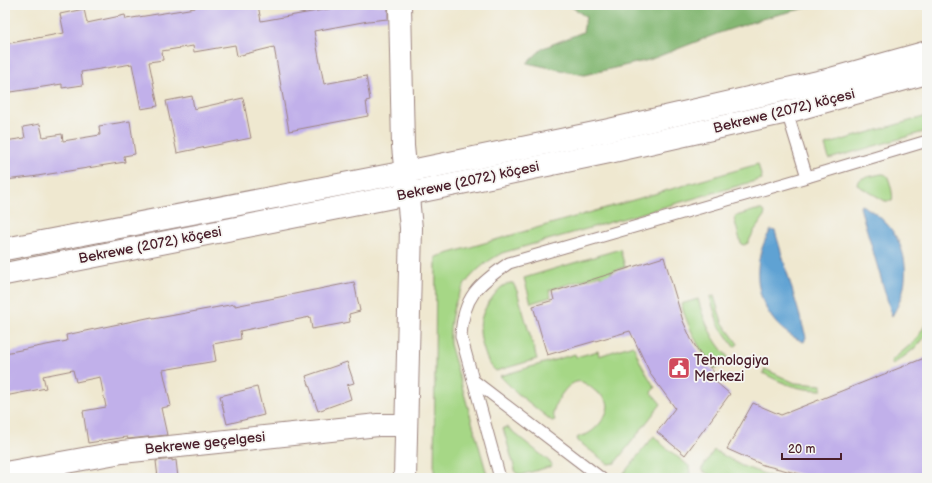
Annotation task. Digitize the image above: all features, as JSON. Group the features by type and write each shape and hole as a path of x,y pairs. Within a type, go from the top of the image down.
{"main road":[{"path":"400,5 403,146 411,228 405,478"},
{"name":"Bekrewe (2072) köçesi","path":"5,249 406,172 609,130 827,80 927,52"},
{"name":"Bekrewe (2072) köçesi","path":"5,274 408,194 614,151 787,112 927,73"},
{"name":"Bekrewe geçelgesi","path":"5,473 122,452 378,425 406,425"}],"lane":[{"path":"787,112 807,177"},
{"path":"500,478 461,336 462,321 466,307 474,291 489,277 509,263 927,142"},
{"path":"473,380 601,478"}],"green space":[{"path":"569,5 818,5 768,17 719,33 649,60 584,75 527,63 543,48 583,32 586,17"},
{"path":"927,116 927,131 829,159 825,145"},
{"path":"758,164 762,179 502,253 478,270 461,290 456,302 452,314 450,344 488,478 434,478 436,257"},
{"path":"881,174 886,175 888,178 892,192 892,201 885,201 857,185 858,181 863,178"},
{"path":"756,210 762,210 765,212 764,217 748,243 744,245 741,244 734,218"},
{"path":"620,249 625,267 611,272 613,279 603,282 600,275 549,290 551,297 531,303 524,278"},
{"path":"513,283 517,291 537,359 496,371 490,364 485,353 480,336 480,323 484,310 494,295 502,287"},
{"path":"714,296 722,322 738,344 734,347 718,324 710,297"},
{"path":"698,299 709,330 717,344 728,357 715,369 695,338 681,304"},
{"path":"927,322 927,332 922,341 893,364 891,361 916,340"},
{"path":"633,345 641,364 655,388 651,392 661,404 615,463 608,464 578,441 577,438 588,434 596,428 602,421 608,409 605,399 591,387 582,382 577,382 567,387 556,404 553,414 555,420 552,421 517,393 500,376 575,354 576,357 598,351 599,356"},
{"path":"765,369 795,383 822,385 822,390 798,388 784,383 763,373"},
{"path":"507,427 550,462 552,466 521,475 516,473 503,428"},
{"path":"654,436 689,466 690,473 686,478 627,478 623,474"},
{"path":"714,450 742,466 776,478 715,478 701,470"}],"water":[{"path":"861,205 876,214 888,225 897,239 903,253 905,268 904,284 900,300 892,316 860,207"},
{"path":"771,230 775,231 806,337 804,342 788,334 776,322 766,309 760,294 758,278 759,261 763,245"}],"building":[{"path":"195,5 258,5 261,21 351,5 388,5 388,19 368,21 314,31 324,84 366,76 370,100 366,101 368,116 289,131 274,47 237,56 235,45 194,52 193,46 162,51 163,60 149,62 158,106 141,109 132,64 81,72 83,85 62,88 62,84 5,93 5,44 64,33 60,14 84,9 87,23 125,15 126,19 195,8"},
{"path":"192,96 194,109 243,98 251,138 177,153 166,101"},
{"path":"130,121 135,154 124,156 125,162 5,180 5,141 25,138 23,127 40,124 43,137 62,134 63,141 100,135 99,126"},
{"path":"664,257 683,321 691,339 701,356 714,372 709,376 730,394 685,455 657,432 675,408 651,375 630,331 547,355 533,306 554,300 552,292"},
{"path":"354,282 360,311 349,314 350,322 312,329 310,317 240,331 241,339 213,344 216,361 163,370 171,406 161,408 167,435 128,439 127,437 88,443 83,411 106,407 100,377 76,382 73,370 43,376 46,388 5,396 5,353 67,341 66,335 152,317 153,319 235,304 235,306"},
{"path":"927,357 927,478 806,478 804,475 763,465 727,449 753,403 781,415"},
{"path":"347,362 354,383 347,385 351,399 318,411 306,376"},
{"path":"257,387 264,415 227,424 220,396"},
{"path":"172,459 172,461 176,460 178,478 158,478 156,461"}],"place":[{"name":"Tehnologiya Merkezi","path":"679,368"}]}
